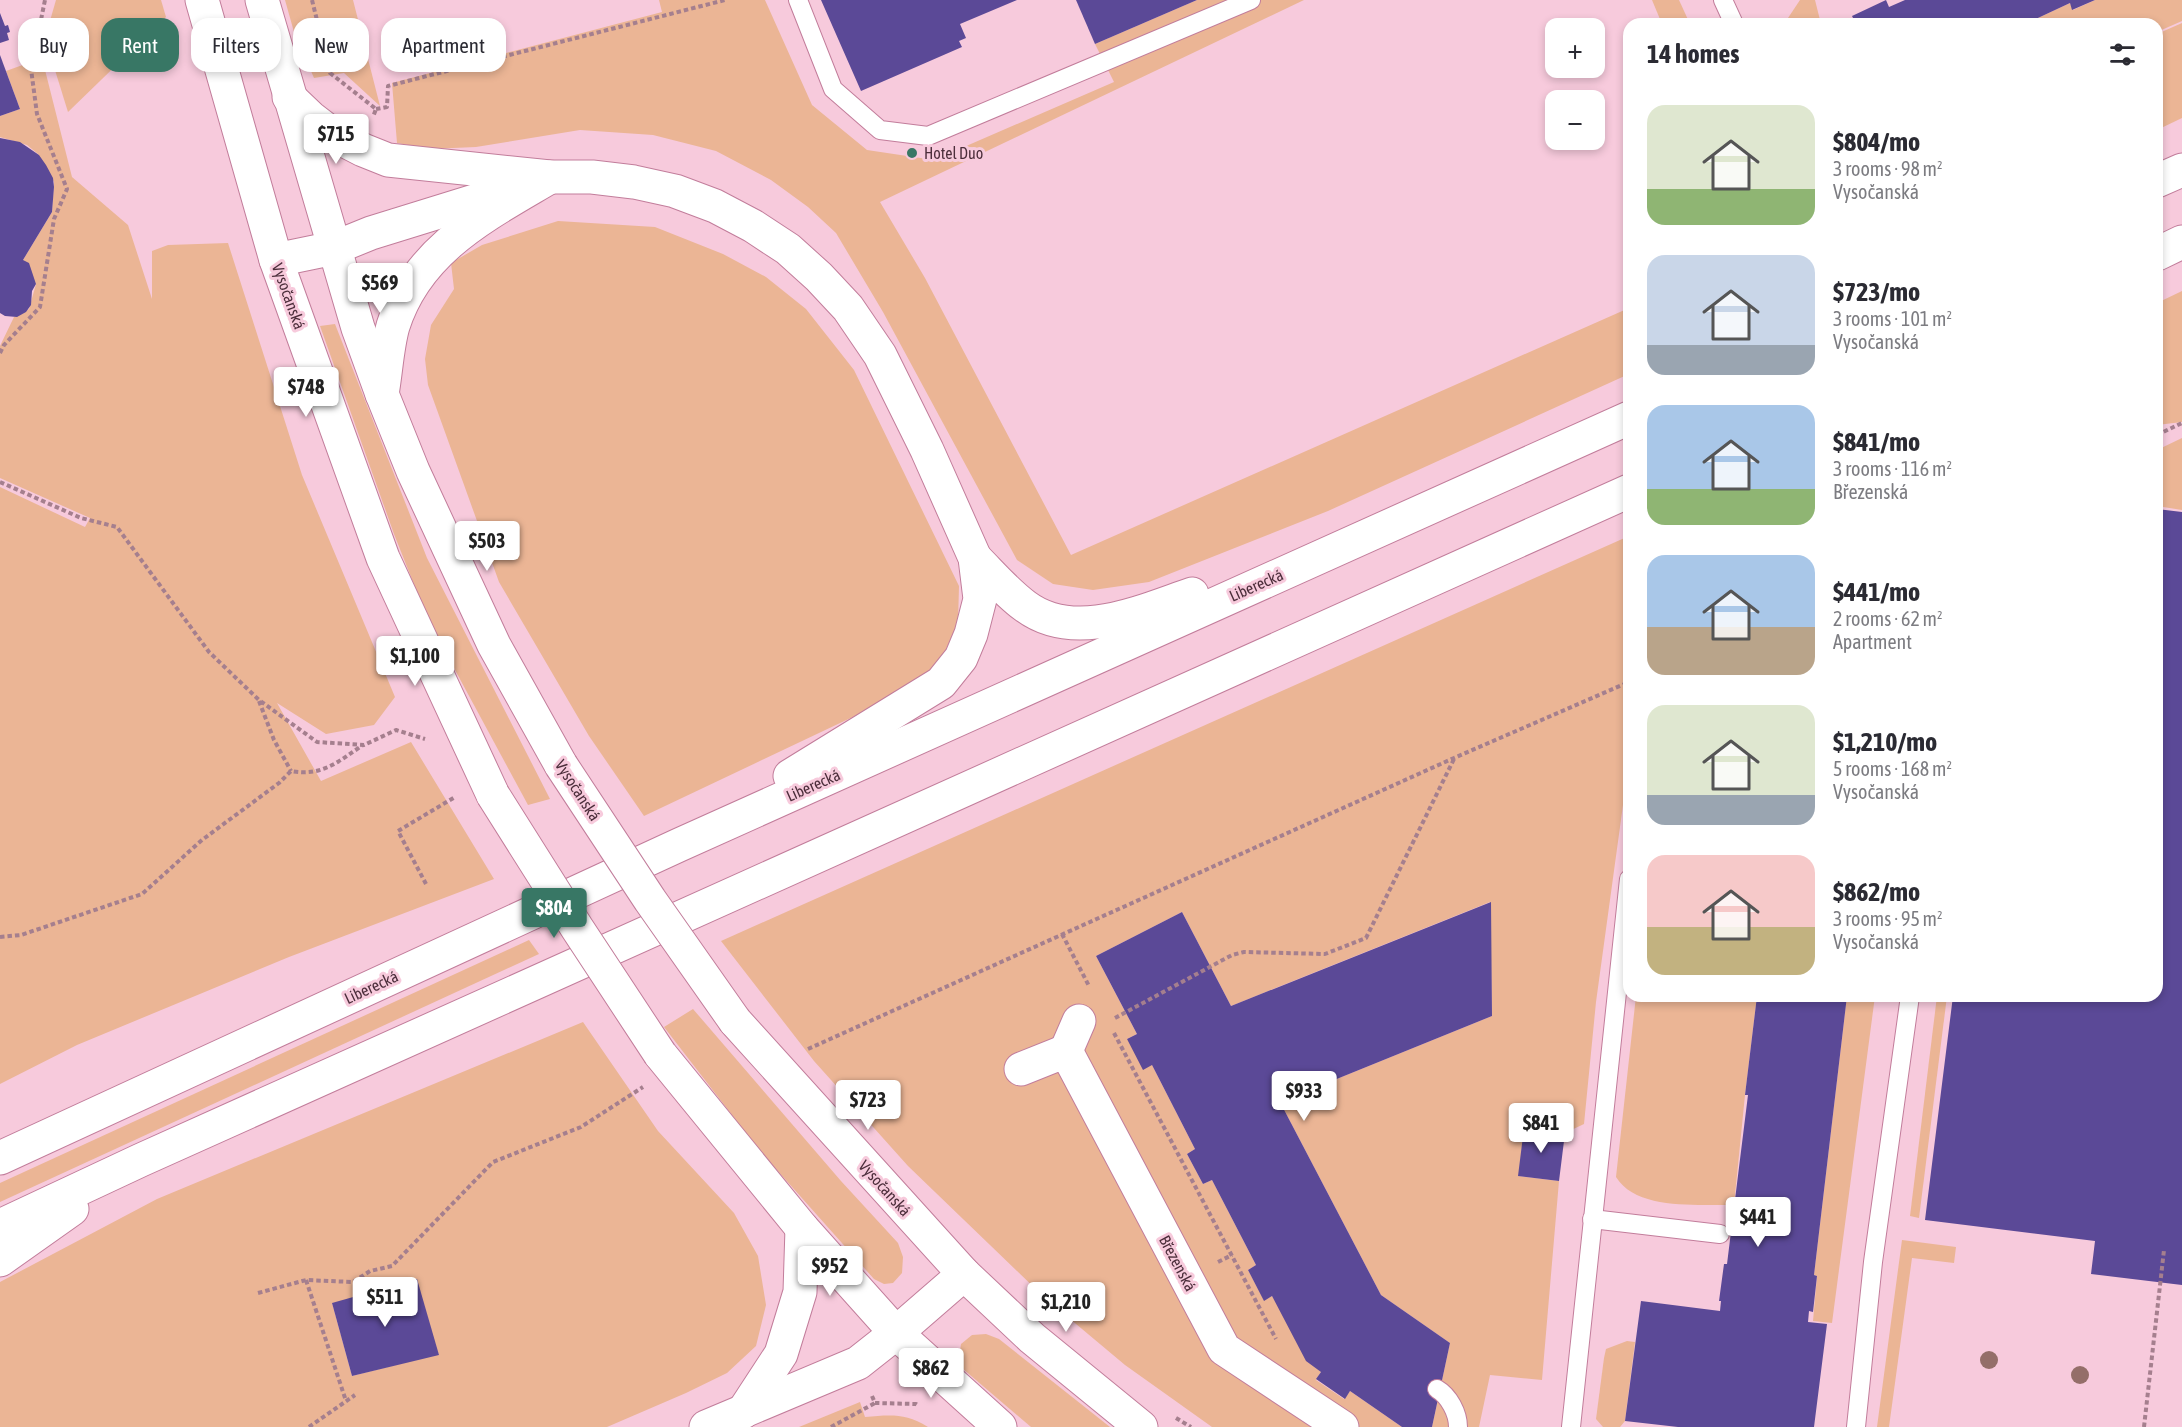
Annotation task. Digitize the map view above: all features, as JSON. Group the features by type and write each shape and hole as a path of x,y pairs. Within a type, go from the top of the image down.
{"main road":[{"name":"Vysočanská","path":"202,0 276,260 383,558 493,795 660,1054 802,1228 896,1333 1000,1427"},
{"name":"Vysočanská","path":"262,0 358,328 412,471 494,645 561,765 650,900 735,1021 964,1274 1032,1338 1141,1427"},
{"path":"289,97 332,134 388,160 550,177 592,177 634,182 675,191 715,206 753,226 788,249 848,308 880,354 927,450 975,558 980,599 971,634 961,658 941,683 679,845"},
{"path":"2163,178 2182,170"},
{"path":"276,260 334,248 388,228 550,177"},
{"path":"382,394 396,317 407,292 431,260 471,224 550,177"},
{"path":"2163,251 2182,242"},
{"name":"Liberecká","path":"0,1158 679,845 1623,421"},
{"path":"0,1226 141,1160 1623,494"},
{"path":"975,558 1026,607 1048,618 1082,624 1117,619 1376,532"},
{"path":"1021,1069 1066,1051 1093,1012"},
{"name":"Březenská","path":"1066,1051 1224,1349 1342,1427"},
{"path":"0,1260 141,1160"},
{"path":"743,1413 781,1354 800,1292 802,1228"},
{"path":"706,1427 858,1363 964,1274"}],"lane":[{"path":"798,0 833,89 880,130 928,136 1251,0"},
{"path":"1724,0 1732,18"},
{"path":"1571,1427 1623,934"},
{"path":"1856,1427 1873,1262 1909,1002"},
{"path":"1592,1219 1720,1234"},
{"path":"1437,1389 1454,1407 1458,1427"}],"path":[{"path":"0,353 4,345 40,307 54,219 67,189 37,114 31,69 45,0"},
{"path":"312,0 330,73 376,109 387,107 388,86 725,0"},
{"path":"371,124 376,109"},
{"path":"2163,432 2182,423"},
{"path":"0,482 81,518 117,527 209,651 259,700 317,742 364,745"},
{"path":"806,1049 1454,758 1623,685"},
{"path":"259,700 274,740 291,771"},
{"path":"291,771 303,773 326,770 364,745 396,730 425,739"},
{"path":"1062,934 1093,1012 1232,955 1244,952 1325,954 1366,938 1454,758"},
{"path":"0,937 21,935 142,894 202,840 279,783 291,771"},
{"path":"426,884 398,831 459,795"},
{"path":"1113,1032 1276,1340"},
{"path":"258,1293 306,1280 353,1282 370,1272 392,1266 493,1162 581,1127 643,1087"},
{"path":"2144,1427 2164,1250"},
{"path":"306,1280 346,1401"},
{"path":"871,1393 875,1403"},
{"path":"309,1427 356,1395"},
{"path":"831,1427 875,1403 916,1404 924,1410"}],"shaded area":[{"path":"56,0 161,0 166,17 101,18 101,72 109,72 68,112 56,72 89,72 89,18 51,18"},
{"path":"285,0 353,0 358,18 293,18 293,28"},
{"path":"659,0 765,0 812,105 867,150 934,160 1114,82 1095,44 1197,0 1304,0 880,202 925,278 1071,555 1623,311 1623,377 1328,511 1149,582 1093,590 1053,584 1017,560 883,312 836,233 808,207 771,180 716,151 653,135 580,130 476,147 430,149 397,143 392,83 434,72 506,72 506,53 662,12"},
{"path":"1652,0 1679,0 1687,18 1660,18"},
{"path":"1800,0 1815,0 1820,18 1788,18"},
{"path":"2095,0 2182,0 2182,21 2163,29 2163,18 2038,18 2070,3 2073,10"},
{"path":"2182,23 2182,118 2163,127 2163,31"},
{"path":"369,63 380,106 344,73 314,78 311,72 369,72"},
{"path":"18,67 18,72 46,72 72,177 128,225 152,299 152,251 168,245 228,243 302,475 395,697 374,725 326,734 277,703 321,781 411,742 494,879 289,957 77,1045 0,1084 0,487 85,527 90,518 0,478 0,346 14,317 29,309 36,284 23,260 52,212 54,182 38,154 27,145 0,137 0,116 20,109 6,71"},
{"path":"558,221 655,227 723,254 766,277 806,309 854,370 959,586 958,623 941,660 914,688 644,816 589,736 499,582 428,385 425,359 431,325 454,289 451,263 482,245"},
{"path":"2182,291 2182,422 2163,424 2163,300"},
{"path":"335,324 427,558 550,799 528,805 428,620 394,534 320,326"},
{"path":"2182,438 2182,510 2163,507 2163,447"},
{"path":"1623,539 1623,805 1596,1002 1584,1124 1565,1133 1524,1128 1519,1176 1559,1181 1542,1380 1490,1375 1479,1427 1432,1427 1450,1343 1381,1295 1280,1102 1492,1016 1490,902 1231,1006 1182,912 1096,956 1137,1034 1127,1039 1152,1065 1195,1149 1187,1154 1203,1184 1212,1180 1256,1265 1248,1270 1264,1300 1272,1296 1321,1372 1316,1380 1344,1399 1350,1391 1402,1427 1212,1427 1125,1365 1045,1298 908,1166 814,1061 721,941"},
{"path":"529,940 539,954 0,1202 0,1183"},
{"path":"1635,1002 1756,1002 1734,1205 1687,1205 1653,1201 1638,1196 1616,1177"},
{"path":"1846,1002 1874,1002 1832,1323 1813,1321 1817,1276 1814,1275"},
{"path":"1936,1002 1946,1002 1919,1218 1910,1216"},
{"path":"693,1009 841,1181 898,1243 903,1257 902,1273 893,1283 884,1284 874,1279 759,1150 664,1027"},
{"path":"583,1022 658,1131 734,1213 758,1256 766,1305 756,1346 727,1373 607,1427 0,1427 0,1282 157,1199","holes":["332,1303 439,1354 352,1376"]},
{"path":"1902,1240 1956,1247 1954,1263 1912,1258 1889,1427 1877,1427"},
{"path":"986,1334 999,1339 1110,1427 1031,1427 963,1369 959,1358 961,1344 972,1335"},
{"path":"1627,1341 1635,1342 1625,1421 1620,1427 1603,1427 1596,1419 1606,1349"},
{"path":"860,1402 865,1417 898,1416 912,1419 928,1427 799,1427"}],"building":[{"path":"821,0 1017,0 960,24 966,38 959,41 962,47 861,91"},
{"path":"1076,0 1197,0 1095,44"},
{"path":"1886,0 1889,7 1905,0 2095,0 2072,10 2070,3 2038,18 1853,18 1852,16"},
{"path":"0,13 10,32 7,33 9,40 0,43"},
{"path":"0,55 20,109 0,116"},
{"path":"0,138 20,142 39,155 53,178 54,187 52,212 23,260 29,263 36,284 32,291 31,305 26,312 17,317 0,313"},
{"path":"2163,510 2182,512 2182,1285 2091,1274 2095,1241 1925,1220 1952,1002 2163,1002"},
{"path":"1491,902 1492,1016 1280,1102 1381,1295 1450,1343 1432,1427 1402,1427 1350,1391 1345,1399 1316,1379 1321,1372 1306,1361 1272,1296 1264,1301 1248,1270 1256,1265 1212,1180 1203,1184 1187,1154 1195,1149 1152,1065 1143,1070 1127,1039 1137,1034 1096,956 1182,912 1231,1006"},
{"path":"1756,1002 1846,1002 1814,1275 1817,1276 1813,1312 1809,1311 1808,1322 1827,1324 1814,1427 1678,1427 1625,1421 1641,1301 1720,1311 1721,1301 1719,1301 1724,1264 1727,1264 1748,1095 1745,1095"},
{"path":"1524,1128 1565,1133 1559,1181 1518,1176"},
{"path":"417,1279 439,1355 352,1376 332,1303"}],"place":[{"name":"Hotel Duo","path":"912,153"}]}
